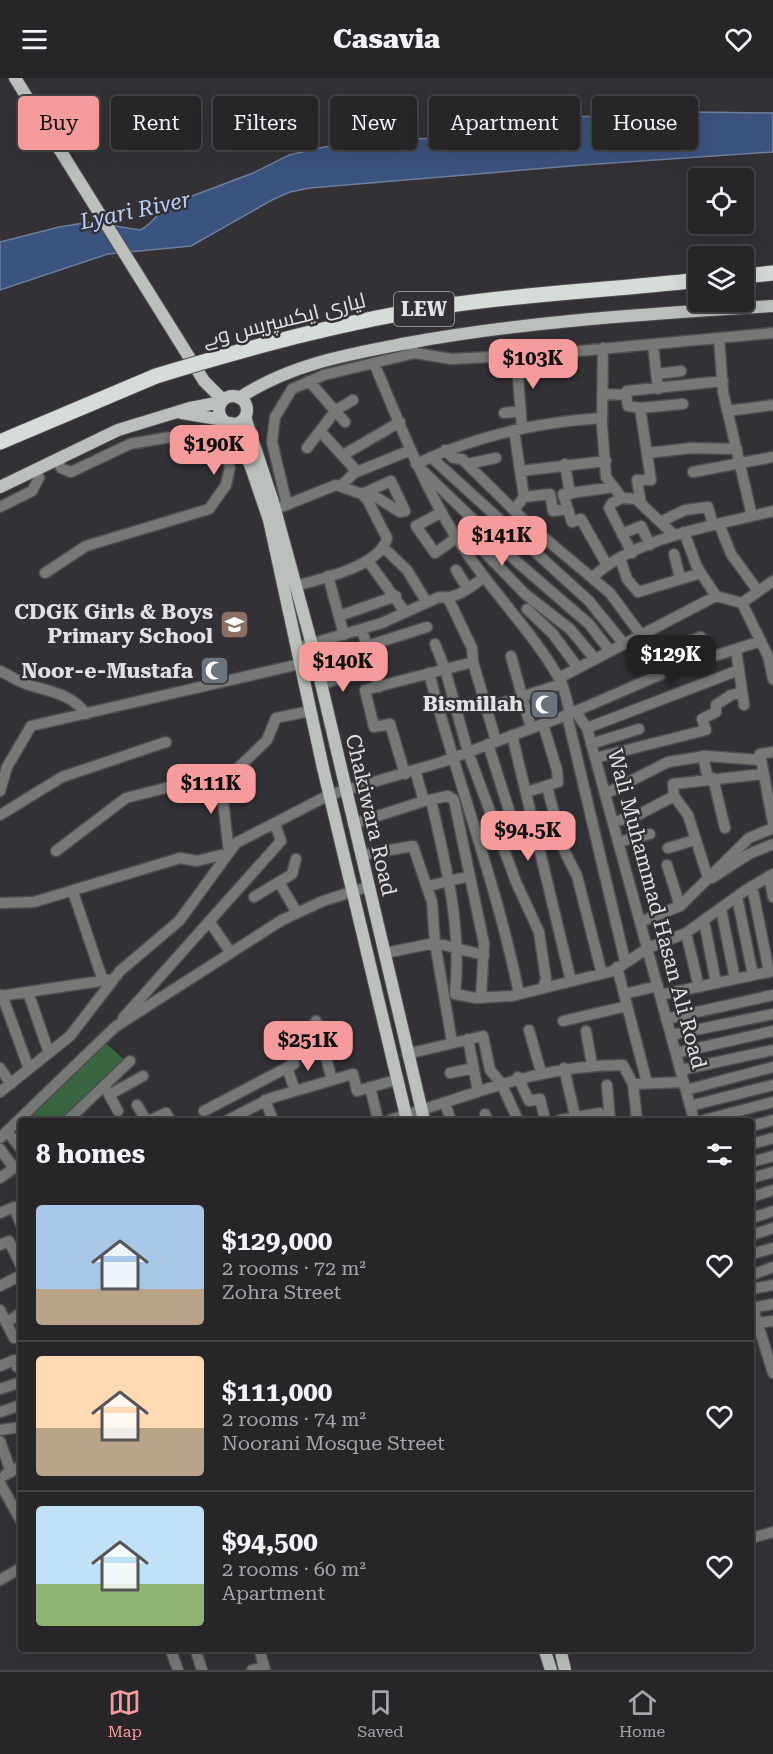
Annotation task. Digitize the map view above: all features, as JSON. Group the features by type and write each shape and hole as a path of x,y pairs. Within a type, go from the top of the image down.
{"highway":[{"path":"754,275 773,273"},
{"name":"لیاری ایکسپریس وے","path":"0,442 156,376 315,331 479,301 688,281"}],"main road":[{"path":"16,80 208,387 222,401"},
{"path":"239,398 271,378 301,367 456,333 615,316 773,306"},
{"path":"0,487 118,430 178,413 222,401 230,396 239,398 245,404 245,417 238,422 178,413"},
{"path":"222,401 219,413 227,422"},
{"name":"Chakiwara Road","path":"245,417 290,587 312,645 362,855 367,887 386,953 407,1054 423,1116"},
{"name":"Chakiwara Road","path":"227,422 271,510"},
{"name":"Chakiwara Road","path":"290,587 297,648 310,711 406,1118"},
{"path":"545,1652 551,1670"},
{"path":"561,1652 566,1670"}],"street":[{"path":"287,505 272,442 275,417 292,389 309,381 416,353 451,359 653,345 773,333"},
{"path":"719,338 727,411 752,516"},
{"path":"399,345 409,343 416,353"},
{"path":"653,345 658,389"},
{"path":"603,348 602,418 606,477 622,498"},
{"path":"523,354 524,372 518,377 520,411 518,429 524,497"},
{"path":"374,363 417,464 457,539 483,578 561,681 571,713 621,964 624,994 647,1083"},
{"path":"657,374 681,371"},
{"path":"309,381 345,422"},
{"path":"683,405 640,408 628,406 626,395 627,391 723,381"},
{"path":"602,394 626,395"},
{"path":"307,448 336,410 353,400"},
{"path":"727,411 773,405"},
{"path":"640,408 651,480 637,480 641,504"},
{"path":"504,413 520,411"},
{"path":"417,464 445,450 518,429 602,418"},
{"path":"343,455 400,422"},
{"path":"320,431 353,466 354,473"},
{"path":"45,573 86,546 209,509 226,485 230,467 225,454 212,445 170,436 130,444 71,472 61,468 58,460"},
{"path":"647,453 692,448 737,449"},
{"path":"342,486 354,473 411,450"},
{"path":"445,450 453,458 462,459 514,510 610,593 641,635"},
{"path":"431,457 582,594 624,644"},
{"path":"693,472 773,457"},
{"path":"467,464 496,458"},
{"path":"520,471 606,461"},
{"path":"417,464 516,561 588,624 610,651"},
{"path":"565,464 570,494"},
{"path":"0,507 32,491 39,478 36,471"},
{"path":"271,510 336,485 342,486 365,493 387,538 374,559 290,587"},
{"path":"607,565 581,519 572,522 563,494 614,487"},
{"path":"514,510 524,497 550,494 553,511 568,509"},
{"path":"632,553 609,508 612,503 622,498 636,499 660,522 679,533 700,573 716,596 742,603 771,664 773,679"},
{"path":"660,522 685,510 708,507 730,554 758,591"},
{"path":"593,577 620,558 679,533 773,511"},
{"path":"442,512 416,526 435,553 466,533 525,594 570,629 596,659"},
{"path":"622,534 641,526 650,545"},
{"path":"383,547 407,570 426,601"},
{"path":"674,554 680,578"},
{"path":"620,558 627,579 639,592 700,573"},
{"path":"368,561 396,596 405,612"},
{"path":"456,570 468,589"},
{"path":"328,576 344,635"},
{"path":"297,648 362,630 426,601 439,597 448,598 468,589 483,578"},
{"path":"742,603 773,580"},
{"path":"339,616 396,596"},
{"path":"486,708 522,697 561,681 578,668 716,596"},
{"path":"448,598 472,648 473,662 513,823 513,831 500,839"},
{"path":"527,609 553,634 578,668"},
{"path":"366,646 427,627"},
{"path":"362,630 379,687"},
{"path":"676,668 670,648 701,637"},
{"path":"0,1092 70,1036 108,980 179,921 236,843 329,795 410,772 468,752 571,713 676,668 761,641"},
{"path":"435,644 445,669 468,752 500,839 539,932 546,978 543,988"},
{"path":"736,649 744,705"},
{"path":"510,656 531,728"},
{"path":"473,662 365,690 374,727 390,724 410,772 428,800 455,909 458,947 455,994 482,998 519,994 602,974 648,948 686,933 771,875 773,897"},
{"path":"0,791 7,767 31,726 300,664"},
{"path":"586,728 739,670"},
{"path":"0,671 25,684 68,696 77,701 86,714"},
{"path":"429,673 451,758 497,898 519,994"},
{"path":"321,684 358,674"},
{"path":"627,690 634,710"},
{"path":"595,758 706,730 702,719 716,712 716,705 731,695 742,693"},
{"path":"56,851 126,798 236,770 267,740 276,718 310,711"},
{"name":"Wali Muhammad Hasan Ali Road","path":"571,713 586,728 591,744 693,1118"},
{"path":"527,792 558,782 557,770 543,724"},
{"path":"591,744 639,729"},
{"path":"512,735 571,981"},
{"path":"0,815 62,777 166,742"},
{"path":"663,742 668,762"},
{"path":"773,752 760,754 763,774 771,792 773,823"},
{"path":"703,756 725,828"},
{"path":"605,794 668,762 703,756 760,760"},
{"path":"220,774 230,852"},
{"path":"705,882 688,816 674,796 673,784 763,774"},
{"path":"547,787 564,850 577,876 602,974"},
{"path":"353,824 428,800 448,796 454,800 484,955 482,998"},
{"path":"613,822 636,816 674,796"},
{"path":"21,1118 116,1027 281,841 275,824"},
{"path":"640,922 680,906 749,838 773,828"},
{"path":"618,842 650,834"},
{"path":"668,848 695,840"},
{"path":"705,882 749,854 773,844"},
{"path":"362,855 413,846 432,903 435,943 452,1042"},
{"path":"0,903 34,902 180,858 197,861 230,852"},
{"path":"254,897 292,874 296,859"},
{"path":"667,865 680,906"},
{"path":"428,886 470,876"},
{"path":"279,882 297,913"},
{"path":"624,994 699,987 771,971 752,886"},
{"path":"116,1027 297,913 353,889 367,887"},
{"path":"73,892 108,980"},
{"path":"737,897 753,975"},
{"path":"721,909 735,979"},
{"path":"209,921 231,953"},
{"path":"704,921 716,983"},
{"path":"686,933 699,987"},
{"path":"386,953 435,943 484,955"},
{"path":"28,1069 1,996 108,980"},
{"path":"28,992 49,1053"},
{"path":"666,1019 773,995"},
{"path":"563,1021 627,1006"},
{"path":"671,1035 773,1014"},
{"path":"316,1021 332,1080"},
{"path":"529,1030 540,1072"},
{"path":"586,1031 592,1065"},
{"path":"676,1053 773,1031"},
{"path":"204,1111 294,1064 282,1036"},
{"path":"407,1054 483,1036 490,1070 501,1083 517,1118"},
{"path":"468,1039 478,1091"},
{"path":"290,1055 323,1043"},
{"path":"681,1070 773,1050"},
{"path":"73,1118 106,1091 130,1060"},
{"path":"406,1118 423,1116 445,1104 518,1077 592,1065 623,1065 633,1084 637,1118"},
{"path":"633,1084 685,1086 773,1067"},
{"path":"0,1068 10,1084"},
{"path":"287,1068 296,1090"},
{"path":"450,1073 474,1068"},
{"path":"564,1068 576,1118"},
{"path":"232,1118 265,1100 353,1074 357,1091 396,1080"},
{"path":"106,1091 142,1076"},
{"path":"518,1077 529,1101 540,1099 545,1118"},
{"path":"690,1106 773,1084"},
{"path":"607,1085 610,1118"},
{"path":"370,1087 378,1118"},
{"path":"106,1091 118,1111"},
{"path":"265,1100 272,1118"},
{"path":"712,1118 773,1102"},
{"path":"445,1104 450,1118"},
{"path":"137,1105 145,1118"},
{"path":"156,1118 166,1113 169,1118"},
{"path":"580,1118 600,1113"},
{"path":"754,1125 773,1120"},
{"path":"18,1121 3,1135 18,1147"},
{"path":"754,1143 773,1138"},
{"path":"0,1149 18,1166 1,1176"},
{"path":"754,1161 773,1156"},
{"path":"754,1177 773,1172"},
{"path":"754,1196 773,1190"},
{"path":"0,1214 14,1207 18,1217"},
{"path":"754,1217 773,1211"},
{"path":"754,1234 773,1228"},
{"path":"0,1245 9,1241 18,1260"},
{"path":"754,1253 773,1248"},
{"path":"754,1274 773,1267"},
{"path":"0,1286 18,1277"},
{"path":"754,1289 773,1285"},
{"path":"754,1306 773,1304"},
{"path":"0,1310 5,1329 14,1338 18,1336"},
{"path":"754,1313 770,1356 773,1371"},
{"path":"5,1329 18,1316"},
{"path":"757,1323 773,1321"},
{"path":"0,1366 15,1360 18,1367"},
{"path":"0,1389 18,1383"},
{"path":"0,1412 18,1406"},
{"path":"0,1430 18,1427"},
{"path":"0,1441 2,1477 18,1514"},
{"path":"2,1477 18,1468"},
{"path":"754,1537 773,1532"},
{"path":"0,1580 18,1570"},
{"path":"171,1652 178,1670"},
{"path":"196,1652 202,1670"},
{"path":"252,1670 265,1668 260,1652"}],"green space":[{"path":"102,1040 128,1063 70,1118 21,1118"},
{"path":"18,1120 18,1144 7,1131"}],"water":[{"path":"698,112 773,113 773,152 310,188 290,192 272,200 191,246 108,254 0,290 0,242 59,227 90,222 140,230 171,204 253,173 289,155 330,146 330,150 417,150 417,138 429,139 429,150 580,150 580,117 592,116 592,150 698,150"}],"place":[{"name":"CDGK Girls & Boys Primary School","path":"234,624"},
{"name":"Noor-e-Mustafa","path":"214,671"},
{"name":"Bismillah","path":"544,704"}],"water label":[{"name":"Lyari River","path":"135,210"}]}
